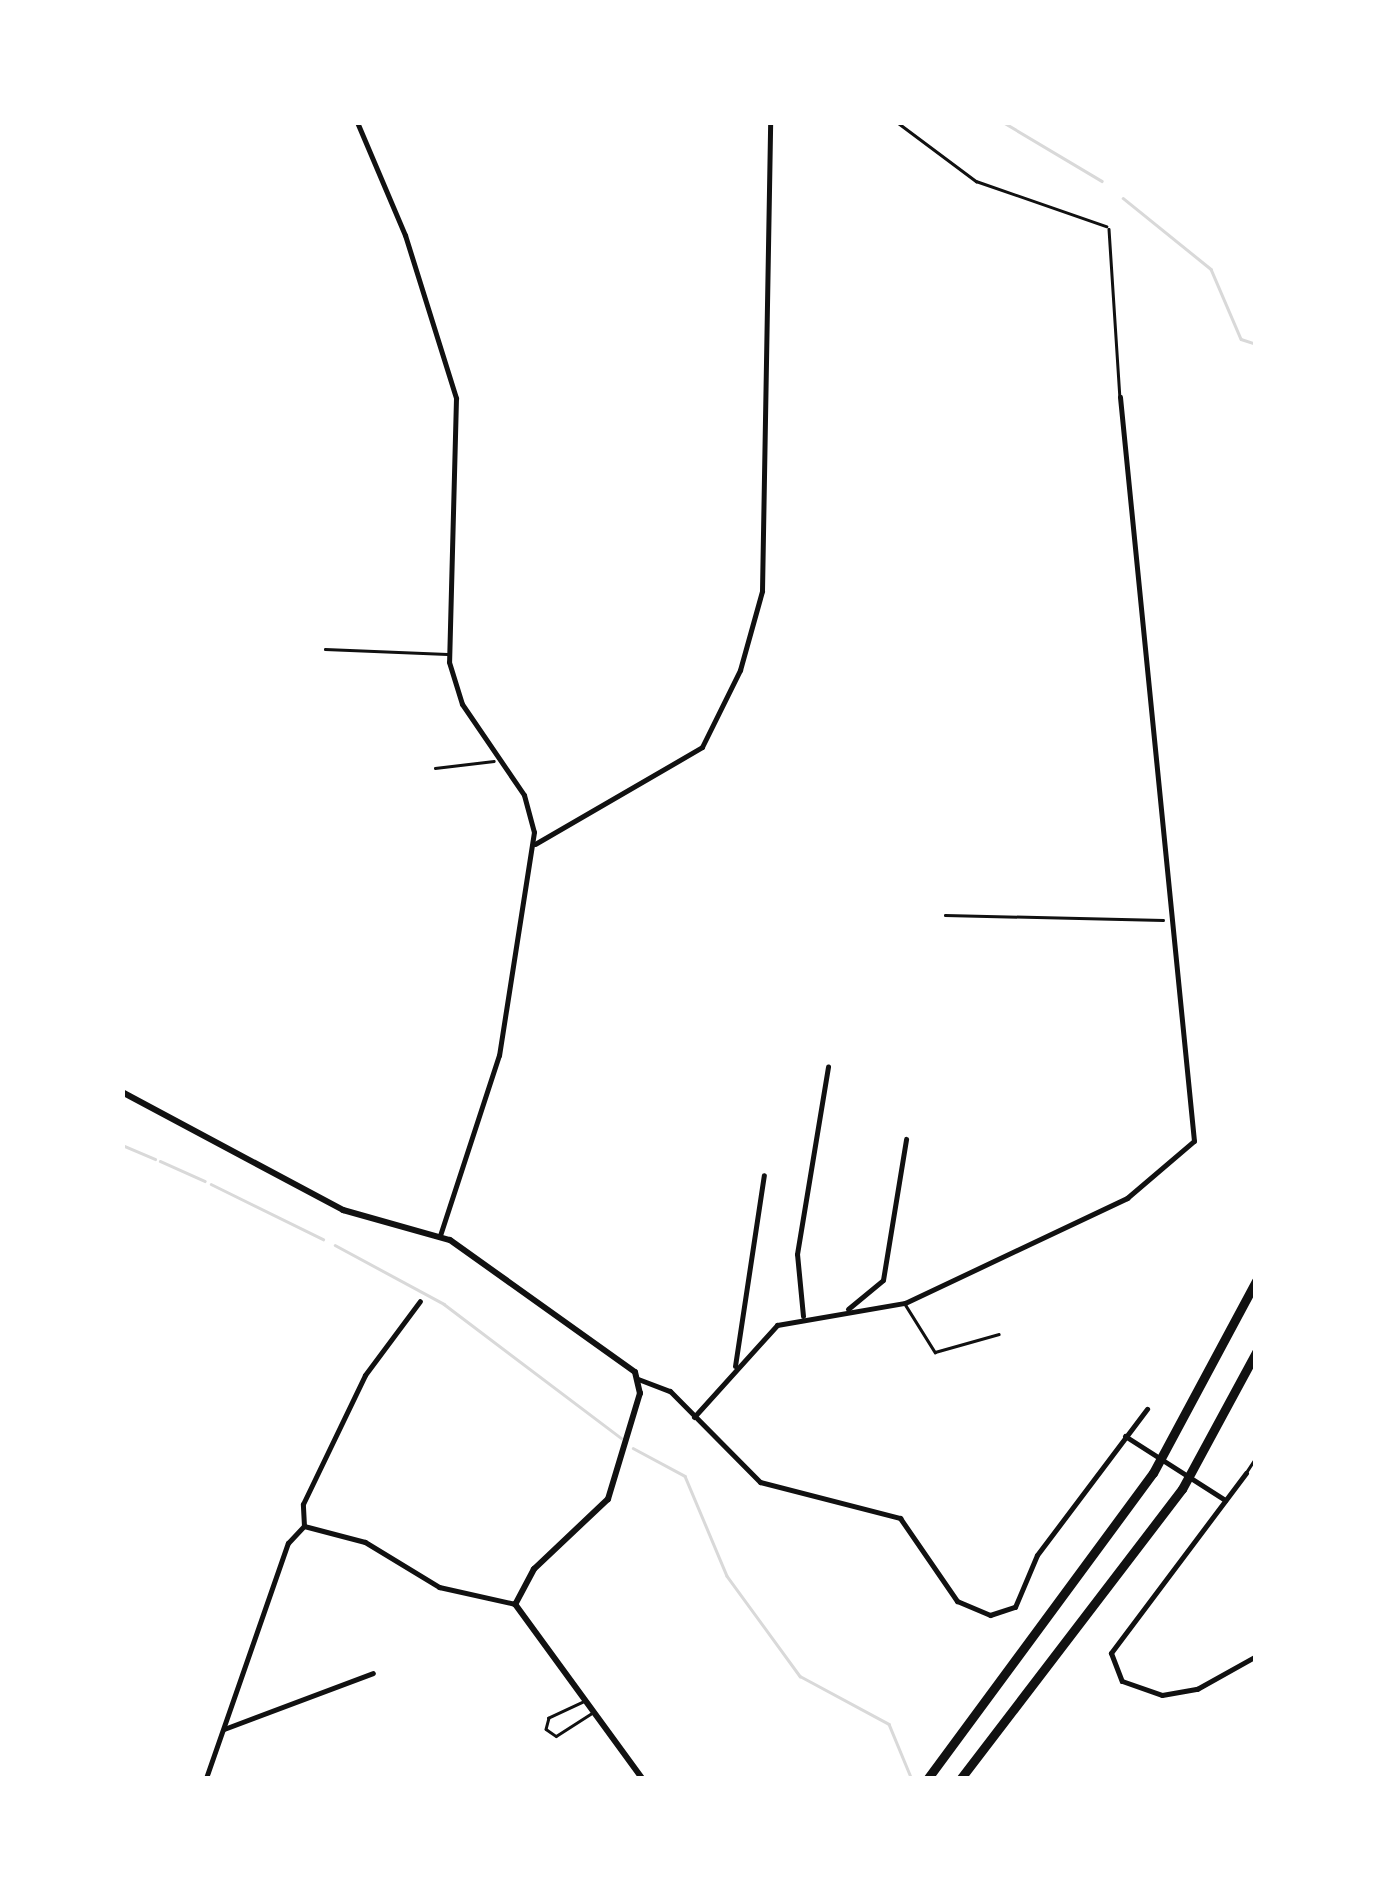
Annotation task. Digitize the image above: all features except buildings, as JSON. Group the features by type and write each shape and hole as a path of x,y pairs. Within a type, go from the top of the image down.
{"highway":[{"path":"928,1778 1153,1473 1256,1280"},
{"path":"961,1778 1182,1489 1256,1352"}],"street":[{"path":"357,122 406,235 456,398 448,654 462,704 531,810 535,844 499,1055 440,1236"},
{"path":"535,844 702,747 740,670 762,591 770,122"},
{"path":"694,1416 769,1330 803,1316 904,1303 1127,1198 1192,1147 1175,921 1120,396"},
{"path":"803,1316 798,1254 828,1067"},
{"path":"122,1092 343,1210 440,1236 638,1379 664,1386 760,1482 900,1518 957,1601 990,1615 1014,1607 1037,1555 1147,1409"},
{"path":"846,1311 883,1280 906,1139"},
{"path":"735,1366 764,1176"},
{"path":"206,1778 282,1560 304,1526 303,1504 364,1375 420,1301"},
{"path":"515,1604 534,1569 608,1499 638,1379"},
{"path":"1125,1436 1226,1500"},
{"path":"1246,1472 1185,1563 1113,1642 1113,1668 1135,1690 1177,1694 1256,1656"},
{"path":"304,1526 365,1542 439,1587 515,1604 642,1778"},
{"path":"224,1729 373,1673"}],"lane":[{"path":"1109,229 1120,396"},
{"path":"324,648 448,654"},
{"path":"904,1303 935,1352 998,1334"},
{"path":"1246,1472 1256,1458"},
{"path":"584,1702 549,1718 546,1730 556,1736 592,1713"}],"path":[{"path":"897,122 976,181 1089,214 1109,229"},
{"path":"435,768 465,758 500,762"},
{"path":"945,915 1175,921"}],"waterway":[{"path":"1003,122 1102,181"},
{"path":"1123,198 1211,269 1241,339 1256,344"},
{"path":"122,1145 155,1159"},
{"path":"160,1161 205,1181"},
{"path":"211,1184 323,1239"},
{"path":"335,1245 444,1304 621,1438"},
{"path":"633,1448 685,1476 727,1576 800,1676 889,1724 911,1777"}]}
